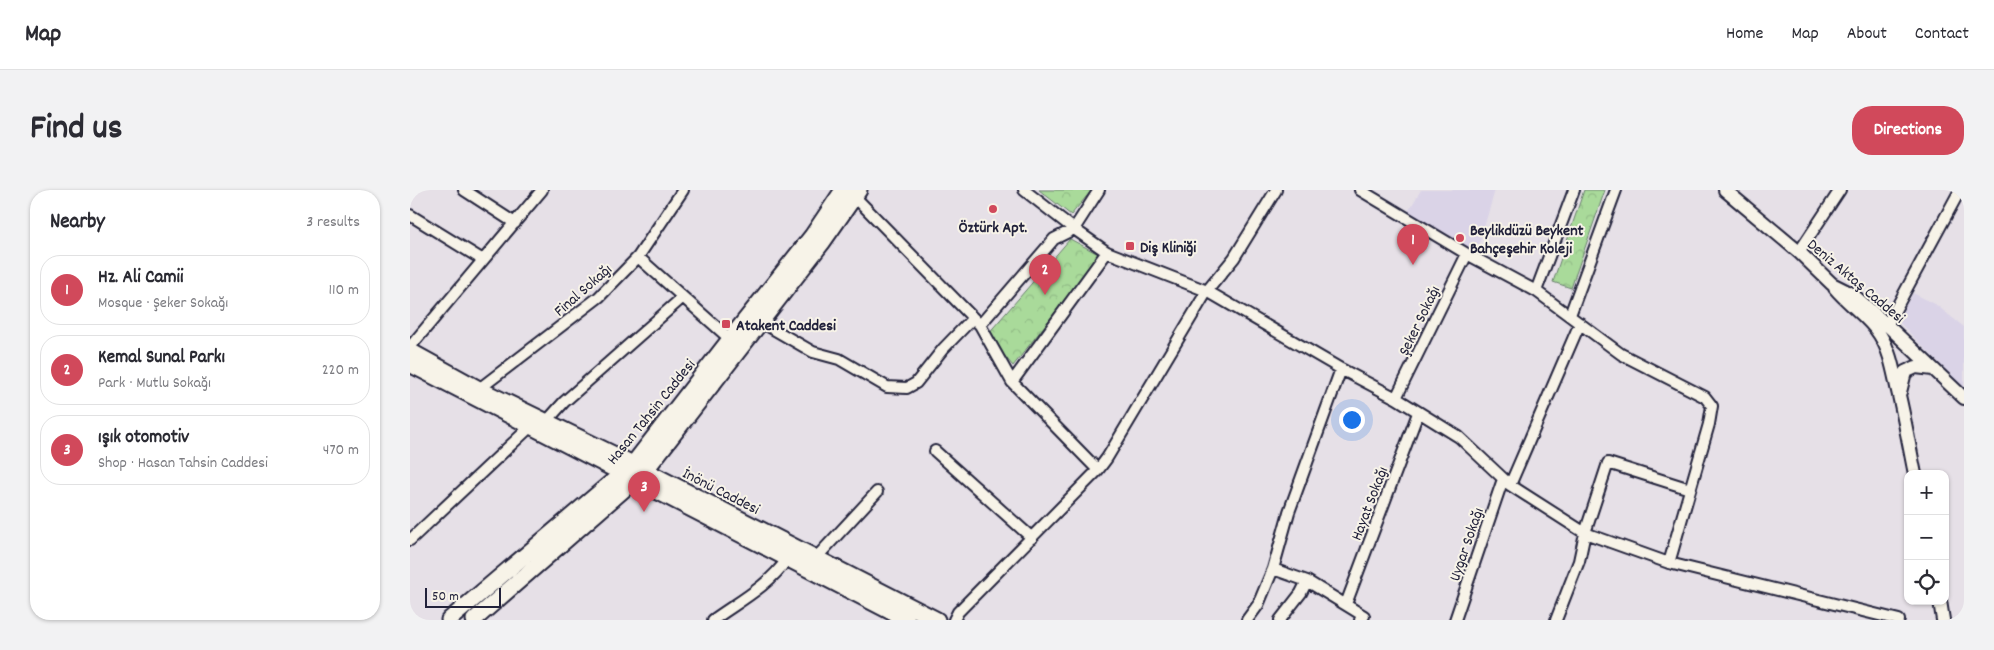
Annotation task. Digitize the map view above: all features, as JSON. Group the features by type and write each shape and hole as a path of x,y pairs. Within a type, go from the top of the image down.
{"main road":[{"name":"Hasan Tahsin Caddesi","path":"474,620 634,473 761,322 822,244 851,192"},
{"name":"Hasan Tahsin Caddesi","path":"449,620 634,473 730,339 812,236 851,192"},
{"name":"İnönü Caddesi","path":"410,351 479,389 547,421 634,473"},
{"name":"İnönü Caddesi","path":"410,364 530,427 634,473 816,559 937,620"},
{"path":"634,473 787,559 907,620"}],"street":[{"path":"464,190 515,223"},
{"path":"410,347 542,190"},
{"name":"Final Sokağı","path":"479,389 600,297 638,257 683,190"},
{"path":"1024,190 1107,252 1207,291 1341,369 1396,398 1459,437 1507,482 1585,533 1669,563 1899,620"},
{"path":"761,322 813,352 832,356 887,387 896,389 907,388 916,383 943,349 976,321 1054,239 1074,229 1099,190"},
{"path":"954,620 958,612 1098,470 1107,458 1207,291 1234,258 1276,190"},
{"path":"1360,190 1467,254 1536,291 1621,354 1705,397 1712,406 1709,424 1669,563"},
{"path":"1536,291 1574,190"},
{"path":"1570,315 1616,190"},
{"name":"Deniz Aktaş Caddesi","path":"1726,190 1799,252 1832,284 1852,294 1964,398"},
{"path":"1799,252 1840,190"},
{"path":"1887,325 1960,190"},
{"path":"851,192 976,321 1012,382 1098,470"},
{"path":"410,215 483,260"},
{"path":"1012,382 1107,252"},
{"name":"Şeker Sokağı","path":"1396,398 1467,254"},
{"path":"638,257 730,339"},
{"path":"1832,284 1846,301 1870,322 1880,335 1892,362 1914,470"},
{"path":"547,421 564,402 683,297"},
{"name":"Uygar Sokağı","path":"1455,620 1507,482 1580,323"},
{"path":"1902,409 1900,394 1905,372 1916,367 1933,369"},
{"path":"1247,620 1258,605 1273,569 1289,512 1341,369"},
{"name":"Hayat Sokağı","path":"1346,604 1418,413"},
{"path":"410,540 530,427"},
{"path":"935,451 1032,538"},
{"path":"1556,620 1578,561 1585,533 1608,463 1690,489"},
{"path":"816,559 877,492"},
{"path":"713,620 780,570 787,559"},
{"path":"1273,569 1306,581 1346,604 1362,618"},
{"path":"1280,620 1301,593 1306,581"},
{"path":"1941,605 1943,620"}],"shaded area":[{"name":"Beylikdüzü Beykent Bahçeşehir Koleji","path":"1421,190 1495,190 1475,258 1405,217"},
{"path":"1913,293 1935,304 1964,327 1964,389 1897,320"}],"green space":[{"path":"1039,190 1091,190 1091,191 1071,215"},
{"path":"1584,190 1605,190 1571,288 1553,282"},
{"path":"1070,239 1100,255 1013,366 987,335"}],"place":[{"name":"Öztürk Apt.","path":"993,209"},
{"name":"Beylikdüzü Beykent Bahçeşehir Koleji","path":"1460,238"},
{"name":"Diş Kliniği","path":"1130,246"},
{"name":"Hz. Ali Camii","path":"1413,265"},
{"name":"Kemal Sunal Parkı","path":"1045,295"},
{"name":"Atakent Caddesi","path":"726,324"},
{"name":"ışık otomotiv","path":"644,512"}]}
